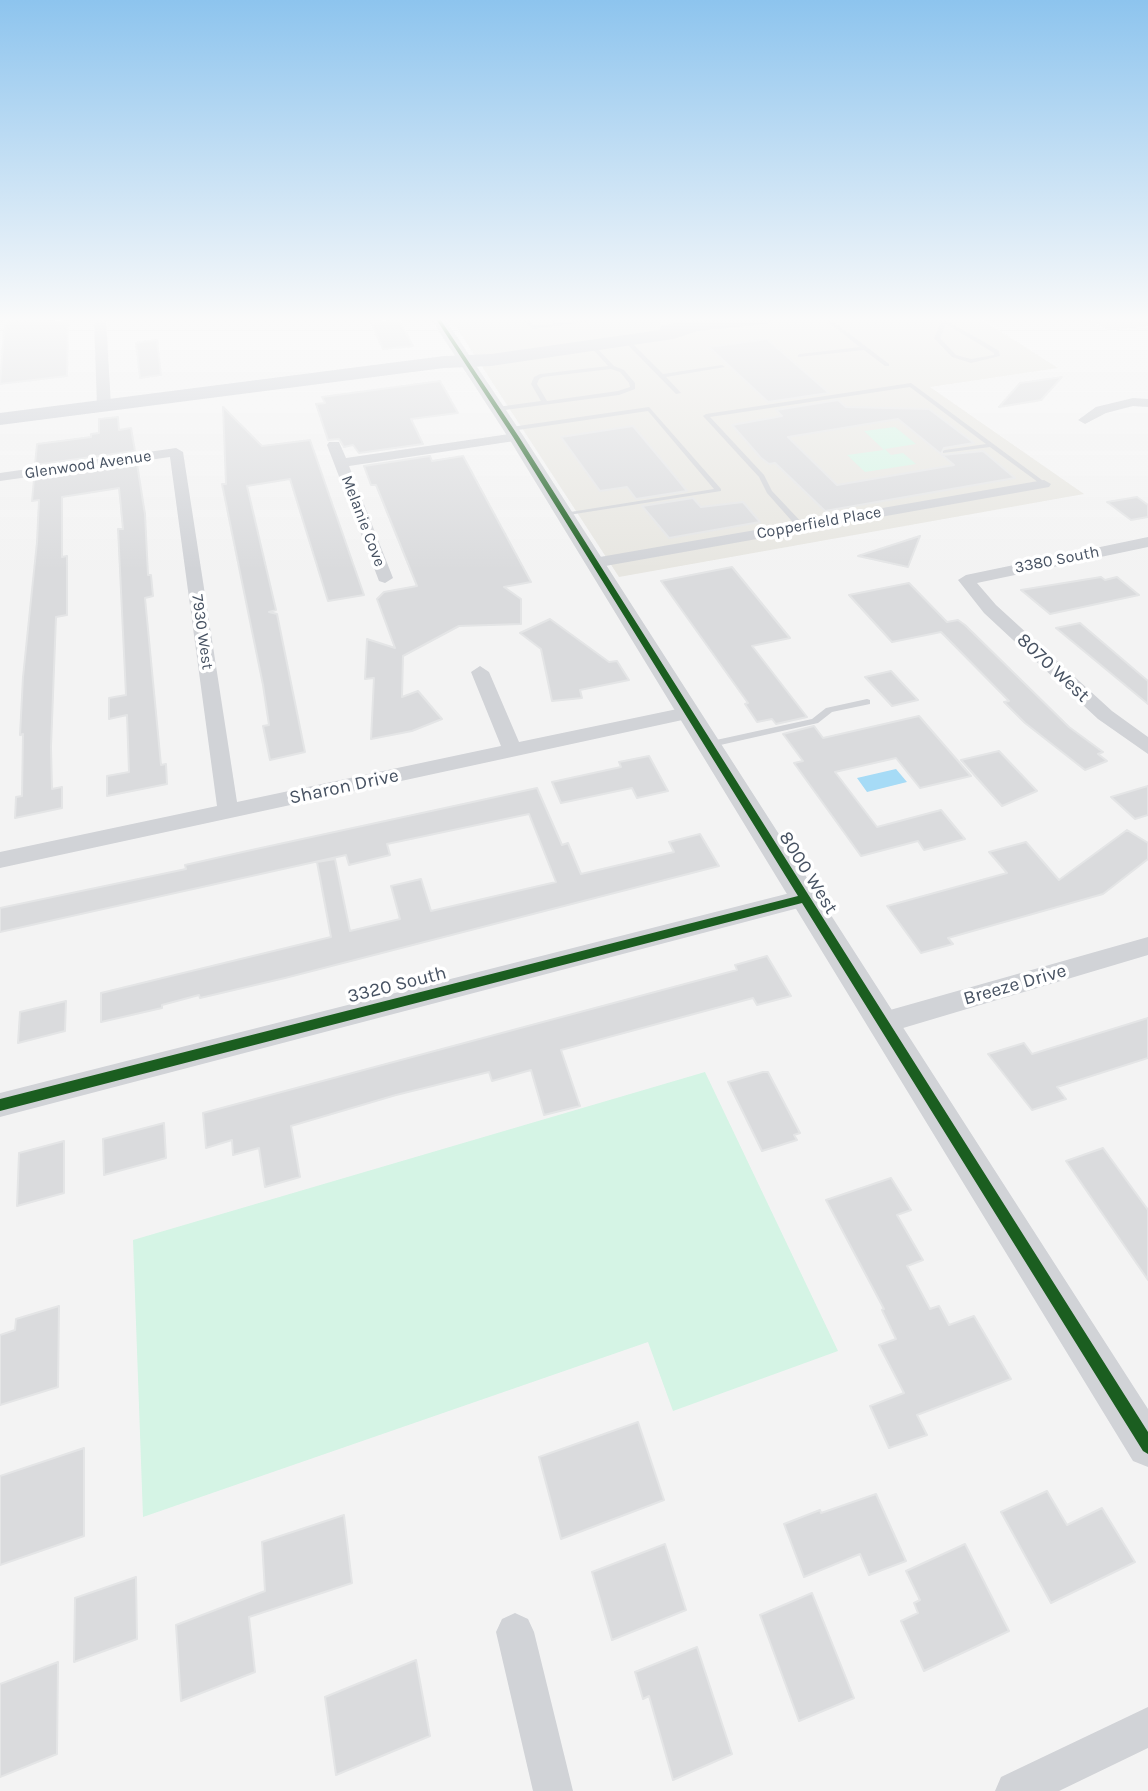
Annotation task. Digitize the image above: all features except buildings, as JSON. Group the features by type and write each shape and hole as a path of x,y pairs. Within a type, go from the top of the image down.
{"main road":[{"path":"0,419 131,403"}],"street":[{"name":"8000 West","path":"493,403 802,899 883,1023 1148,1446"},
{"path":"1085,420 1101,410 1131,403"},
{"name":"Melanie Cove","path":"341,463 508,425"},
{"name":"Melanie Cove","path":"334,445 385,578"},
{"name":"Glenwood Avenue","path":"0,477 176,452"},
{"name":"7930 West","path":"176,452 228,812"},
{"name":"Copperfield Place","path":"594,563 1044,484"},
{"name":"3380 South","path":"966,580 1148,542"},
{"name":"8070 West","path":"966,580 990,609 1105,716 1148,747"},
{"path":"480,671 513,751"},
{"name":"Sharon Drive","path":"0,860 687,713"},
{"name":"3320 South","path":"0,1105 802,899"},
{"name":"Breeze Drive","path":"883,1023 1148,946"},
{"path":"515,1632 553,1791"},
{"path":"1015,1791 1148,1727"}],"lane":[{"path":"508,425 548,403"},
{"path":"795,403 706,416 762,476 769,492 801,526"},
{"path":"934,403 1044,484"},
{"path":"508,425 649,409 719,490 564,515"},
{"path":"945,452 991,445"},
{"path":"707,745 815,721 829,710 867,702"}],"shaded area":[{"path":"505,403 952,403 1084,494 619,577"}],"green space":[{"path":"895,427 916,444 885,449 891,455 903,453 916,464 865,472 847,455 884,450 864,431"},
{"path":"705,1072 838,1351 673,1411 648,1342 143,1517 133,1240"}],"water":[{"path":"896,769 907,782 867,792 857,778"}],"cycle path":[{"path":"493,403 1148,1446"},
{"path":"0,1105 802,899"}]}
